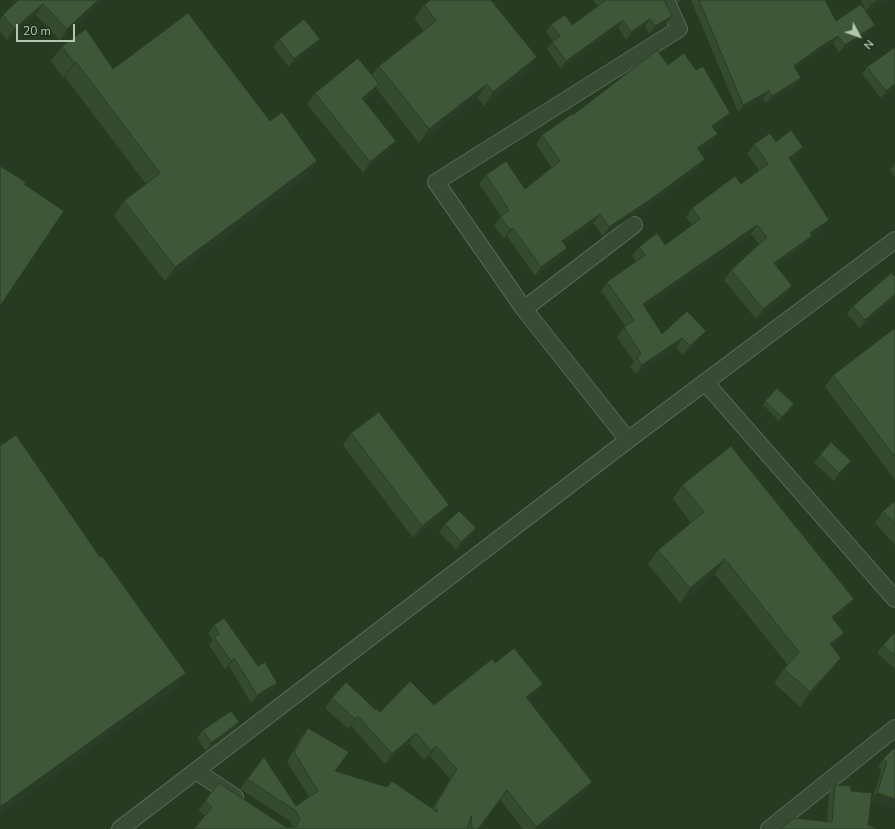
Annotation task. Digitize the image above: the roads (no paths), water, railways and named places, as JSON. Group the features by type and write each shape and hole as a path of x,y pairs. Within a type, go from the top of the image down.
{"street":[{"path":"628,440 524,309 436,182 679,29 666,0"},
{"path":"524,309 634,225"},
{"path":"120,829 628,440 895,240"},
{"path":"705,382 895,599"},
{"path":"769,829 895,728"},
{"path":"196,771 246,804"}]}
